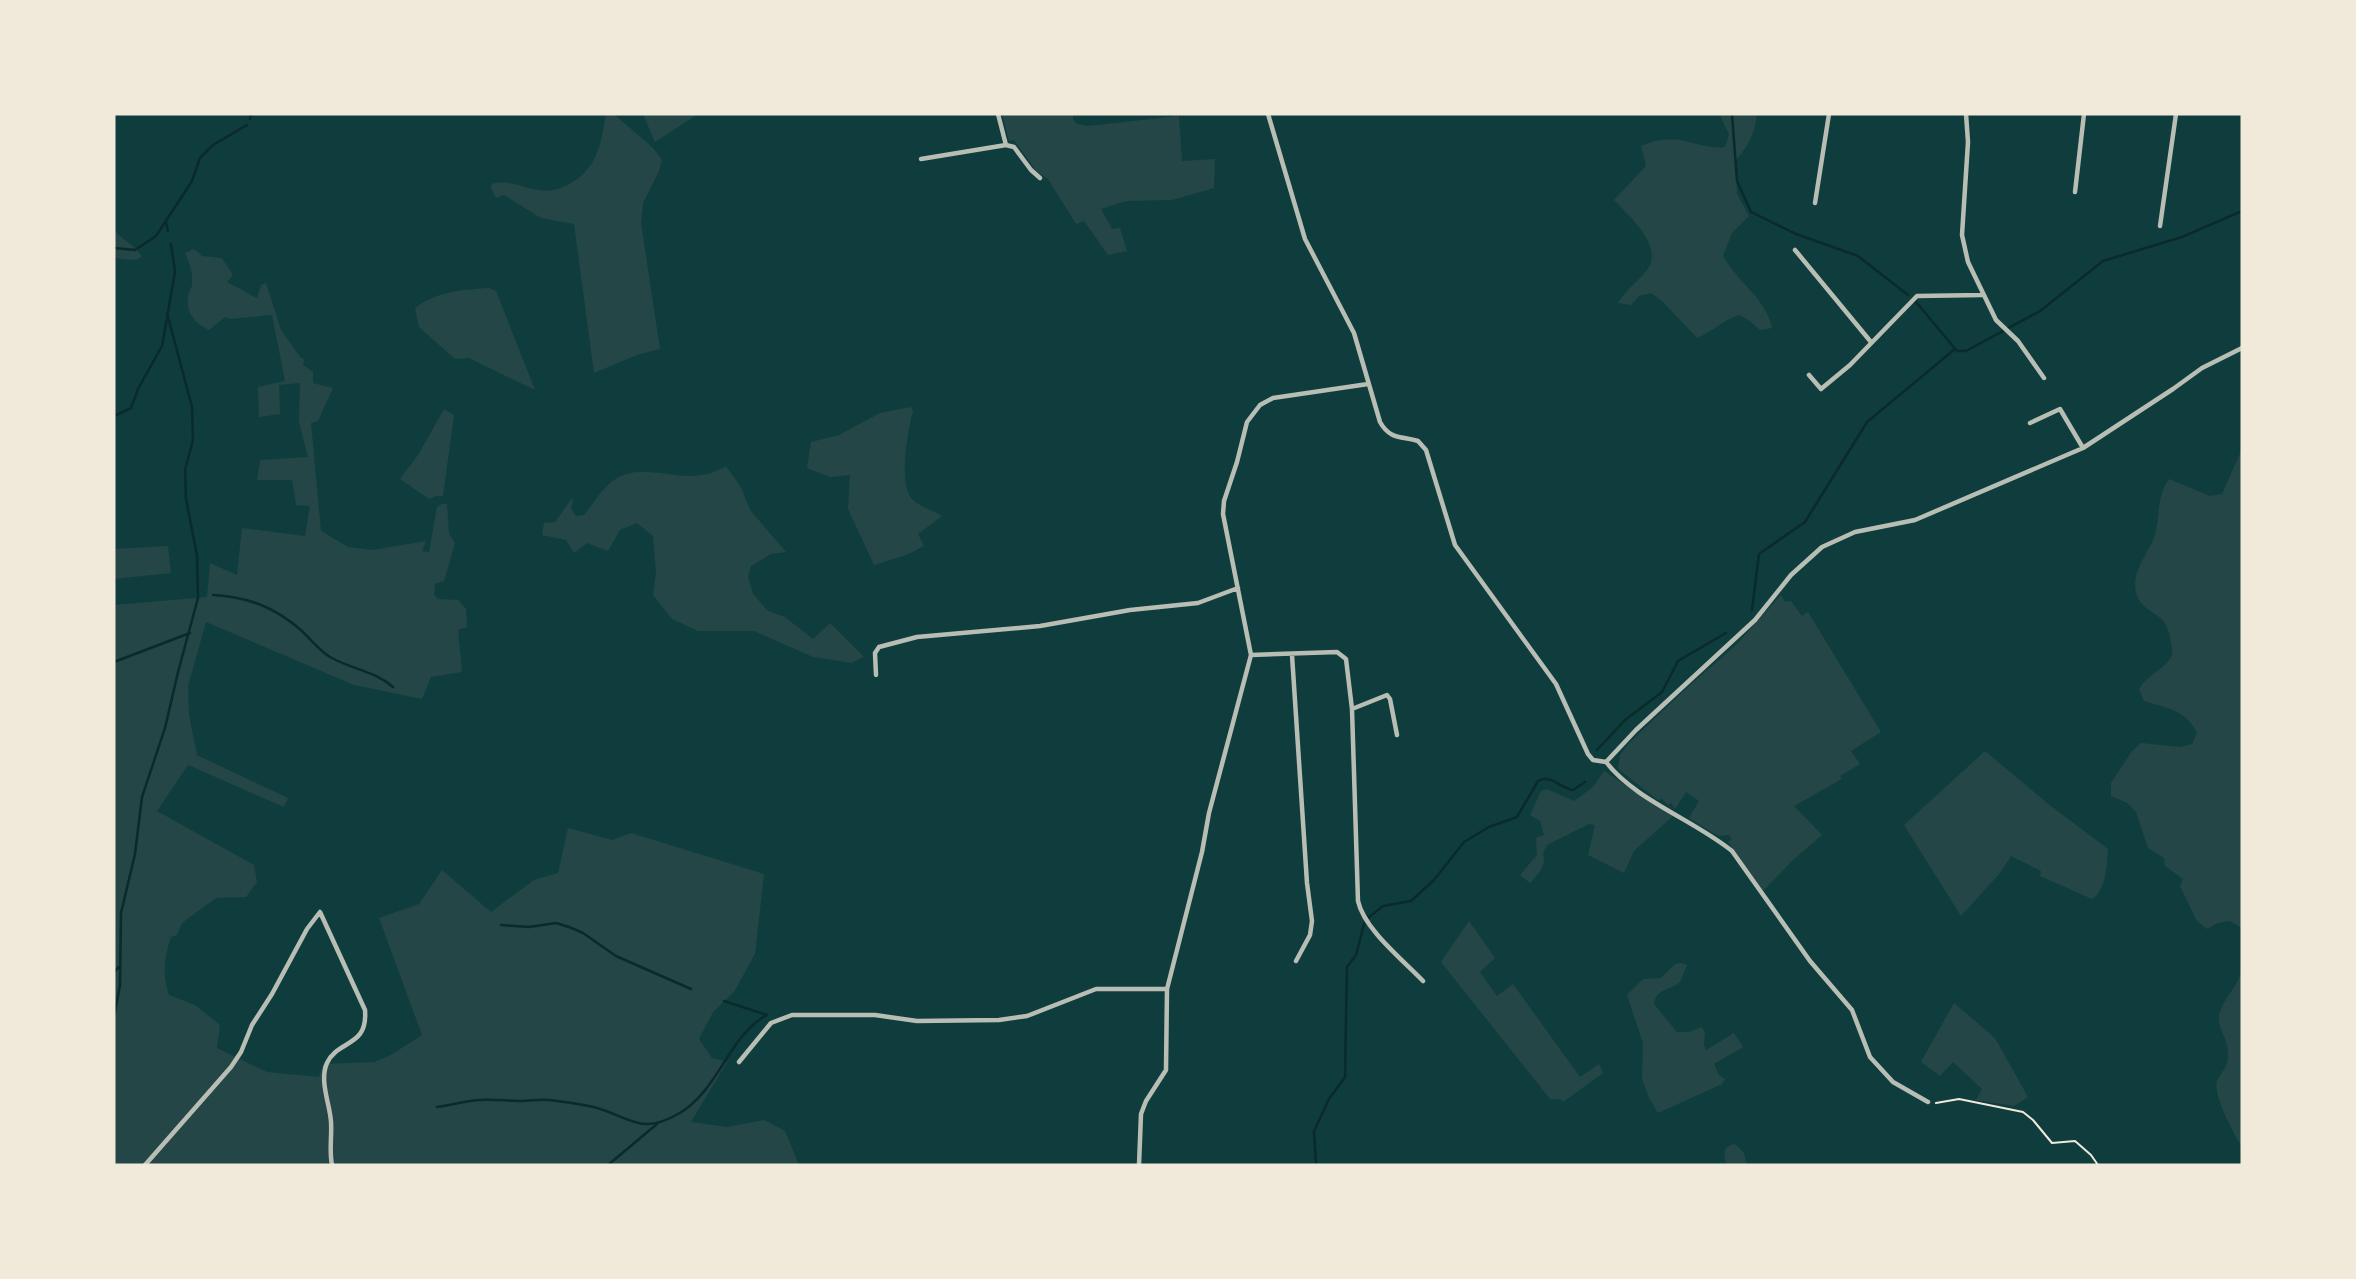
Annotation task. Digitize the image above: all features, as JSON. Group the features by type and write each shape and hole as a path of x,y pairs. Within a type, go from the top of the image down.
{"street":[{"path":"998,114 1006,145"},
{"path":"1268,114 1305,239 1354,333 1385,431 1392,436 1418,441 1426,450 1455,545 1543,664 1565,701 1588,754 1593,760 1603,762 1656,803 1715,838 1731,851 1810,961 1852,1010 1870,1056 1893,1082 1928,1102"},
{"path":"1815,203 1829,114"},
{"path":"1966,114 1968,142 1962,235 1968,262 1996,320 2011,332 2044,378"},
{"path":"2075,192 2084,114"},
{"path":"2160,226 2176,114"},
{"path":"921,159 1014,146 1040,178"},
{"path":"1795,250 1871,342"},
{"path":"1808,375 1821,389 1850,365 1917,296 1982,295"},
{"path":"1603,762 1755,620 1791,575 1822,547 1854,532 1915,520 2083,448 2202,368 2242,348"},
{"path":"1139,1165 1141,1114 1166,1070 1167,989 1209,813 1251,655 1223,514 1224,501 1247,422 1253,412 1266,401 1285,395 1368,384"},
{"path":"2030,423 2060,409 2083,448"},
{"path":"876,675 876,653 879,647 917,637 1040,626 1130,610 1198,603 1238,588"},
{"path":"1251,655 1337,652 1343,654 1346,659 1352,709 1357,901 1360,912 1423,981"},
{"path":"1292,654 1307,883 1312,921 1310,935 1296,961"},
{"path":"1352,709 1387,695 1398,735"},
{"path":"145,1165 231,1068 241,1052 251,1025 307,929 320,912 365,1010 366,1020 357,1040 332,1056 326,1065 324,1082 331,1122 332,1165"},
{"path":"739,1062 771,1023 792,1016 875,1015 917,1021 999,1020 1027,1016 1096,989 1167,989"}],"path":[{"path":"1928,1102 1940,1104 1959,1099 2023,1112 2052,1143 2075,1141 2098,1165"}],"shaded area":[{"path":"606,114 614,114 653,148 662,160 643,203 641,223 660,349 637,355 594,373 574,224 541,218 504,195 496,198 491,188 492,184 504,182 548,191 571,183 593,162"},
{"path":"643,114 698,114 655,142"},
{"path":"1002,114 1073,114 1073,120 1077,124 1087,126 1179,116 1182,161 1215,159 1214,188 1172,200 1126,201 1101,209 1112,229 1120,228 1127,251 1108,255 1084,221 1076,224 1048,179 1036,171 1014,140 1009,141"},
{"path":"1719,114 1757,114 1751,138 1736,160 1737,194 1749,216 1732,233 1723,256 1764,308 1772,328 1760,330 1739,315 1697,338 1651,293 1639,296 1631,305 1618,303 1647,270 1652,252 1643,232 1614,200 1646,166 1641,146 1670,139 1725,147 1729,134"},
{"path":"114,230 142,257 135,260 114,258"},
{"path":"194,249 202,256 222,258 233,275 227,282 257,298 261,285 266,283 281,330 304,359 303,365 313,372 313,383 333,388 318,421 311,423 321,531 348,547 372,550 426,541 422,551 429,552 437,507 447,504 449,533 455,543 444,581 435,584 434,595 438,599 458,600 466,609 467,627 458,630 462,672 431,677 422,699 354,685 206,622 188,686 189,715 197,755 288,798 284,807 188,765 157,811 254,865 257,882 246,897 216,898 182,923 177,935 171,937 165,966 169,995 195,1005 220,1025 217,1048 267,1072 319,1077 323,1064 374,1062 391,1055 422,1035 379,918 419,904 442,870 491,912 534,880 558,873 568,828 612,840 631,833 764,874 755,954 734,992 713,1012 699,1039 712,1058 727,1062 691,1122 727,1127 764,1120 785,1131 799,1165 114,1165 114,605 207,597 210,563 237,575 242,528 305,536 310,506 296,505 292,480 257,480 260,460 308,457 299,422 300,383 279,385 280,414 259,417 258,387 285,381 272,315 230,319 225,317 209,330 198,324 188,305 192,278 185,253"},
{"path":"489,288 496,291 535,390 469,358 455,359 419,327 415,308 424,302 450,292"},
{"path":"911,407 913,411 905,469 908,491 915,502 942,516 918,534 924,546 909,554 874,565 848,509 850,475 830,477 807,468 811,442 839,435 880,413"},
{"path":"444,409 454,415 443,496 429,499 400,479 418,455"},
{"path":"2242,449 2242,928 2230,921 2207,929 2197,921 2180,886 2183,879 2165,866 2164,858 2148,848 2136,812 2127,803 2111,796 2111,783 2132,751 2141,743 2180,747 2192,744 2197,733 2193,725 2181,715 2144,701 2139,689 2170,659 2172,650 2164,622 2139,600 2136,576 2154,539 2161,498 2169,479 2210,496 2222,494"},
{"path":"726,466 742,489 750,510 786,552 771,554 751,566 748,577 753,594 768,611 785,617 813,639 830,623 864,657 851,663 813,657 754,631 698,631 672,619 653,595 656,573 653,536 637,523 620,530 608,551 587,543 574,553 566,540 542,535 544,523 555,522 573,497 571,509 576,516 584,515 605,488 621,476 649,472 694,476"},
{"path":"168,546 171,573 114,579 114,549"},
{"path":"1781,595 1785,602 1791,601 1802,616 1808,612 1881,732 1851,751 1860,764 1840,776 1842,779 1794,806 1822,835 1763,891 1728,842 1732,839 1729,835 1718,836 1689,818 1699,801 1686,792 1675,809 1671,803 1668,805 1662,799 1658,800 1618,769 1620,755 1629,743 1735,646"},
{"path":"1985,751 2108,849 2103,884 2092,899 2040,876 2041,871 2011,856 2000,873 1961,916 1904,825"},
{"path":"1604,771 1673,816 1634,851 1624,873 1588,855 1595,825 1589,824 1547,845 1543,853 1543,866 1530,883 1520,875 1537,855 1536,838 1544,835 1540,821 1530,815 1541,791 1547,789 1574,801 1593,787"},
{"path":"1469,921 1495,958 1480,972 1497,996 1513,984 1580,1077 1599,1064 1603,1073 1563,1102 1560,1099 1550,1099 1441,962"},
{"path":"1675,964 1687,965 1680,982 1660,993 1654,1004 1677,1032 1690,1032 1701,1027 1705,1032 1706,1050 1734,1033 1743,1047 1714,1064 1719,1075 1725,1079 1722,1084 1658,1113 1642,1079 1643,1043 1627,995 1643,979 1661,978"},
{"path":"2242,970 2242,1146 2225,1114 2216,1086 2228,1056 2219,1014"},
{"path":"1954,1003 1995,1038 2028,1097 2014,1106 1976,1100 1982,1089 1953,1062 1940,1076 1921,1062"},
{"path":"1735,1144 1744,1153 1747,1165 1727,1165 1725,1152"}],"waterway":[{"path":"250,119 251,114"},
{"path":"1732,114 1737,181 1751,212 1796,234 1858,256 1908,295"},
{"path":"114,248 135,250 156,236 192,181 200,158 213,145 247,125"},
{"path":"1916,302 1957,351 1966,351 2040,311 2103,261 2182,237 2242,211"},
{"path":"166,222 168,231"},
{"path":"114,416 131,408 138,389 162,346 175,272 171,244"},
{"path":"114,1017 120,985 121,913 135,854 142,797 165,728 198,598 197,555 186,499 185,470 193,440 192,407 167,313"},
{"path":"1752,610 1759,554 1805,522 1867,422 1955,349"},
{"path":"213,595 238,598 271,610 292,623 330,657 378,677 393,687"},
{"path":"114,662 190,633"},
{"path":"1597,750 1625,720 1662,692 1678,661 1726,633"},
{"path":"1368,918 1383,906 1411,901 1434,880 1464,842 1489,827 1517,817 1538,781 1551,780 1573,790 1585,782"},
{"path":"501,925 529,927 556,923 569,927 583,933 616,956 691,989"},
{"path":"1316,1165 1314,1131 1329,1099 1345,1077 1347,967 1356,955 1364,924"},
{"path":"114,972 120,966"},
{"path":"724,1001 767,1015"},
{"path":"437,1107 479,1100 549,1100 597,1108 637,1123 666,1120 692,1104 704,1092 742,1036 767,1015"},
{"path":"608,1165 657,1124"}]}
